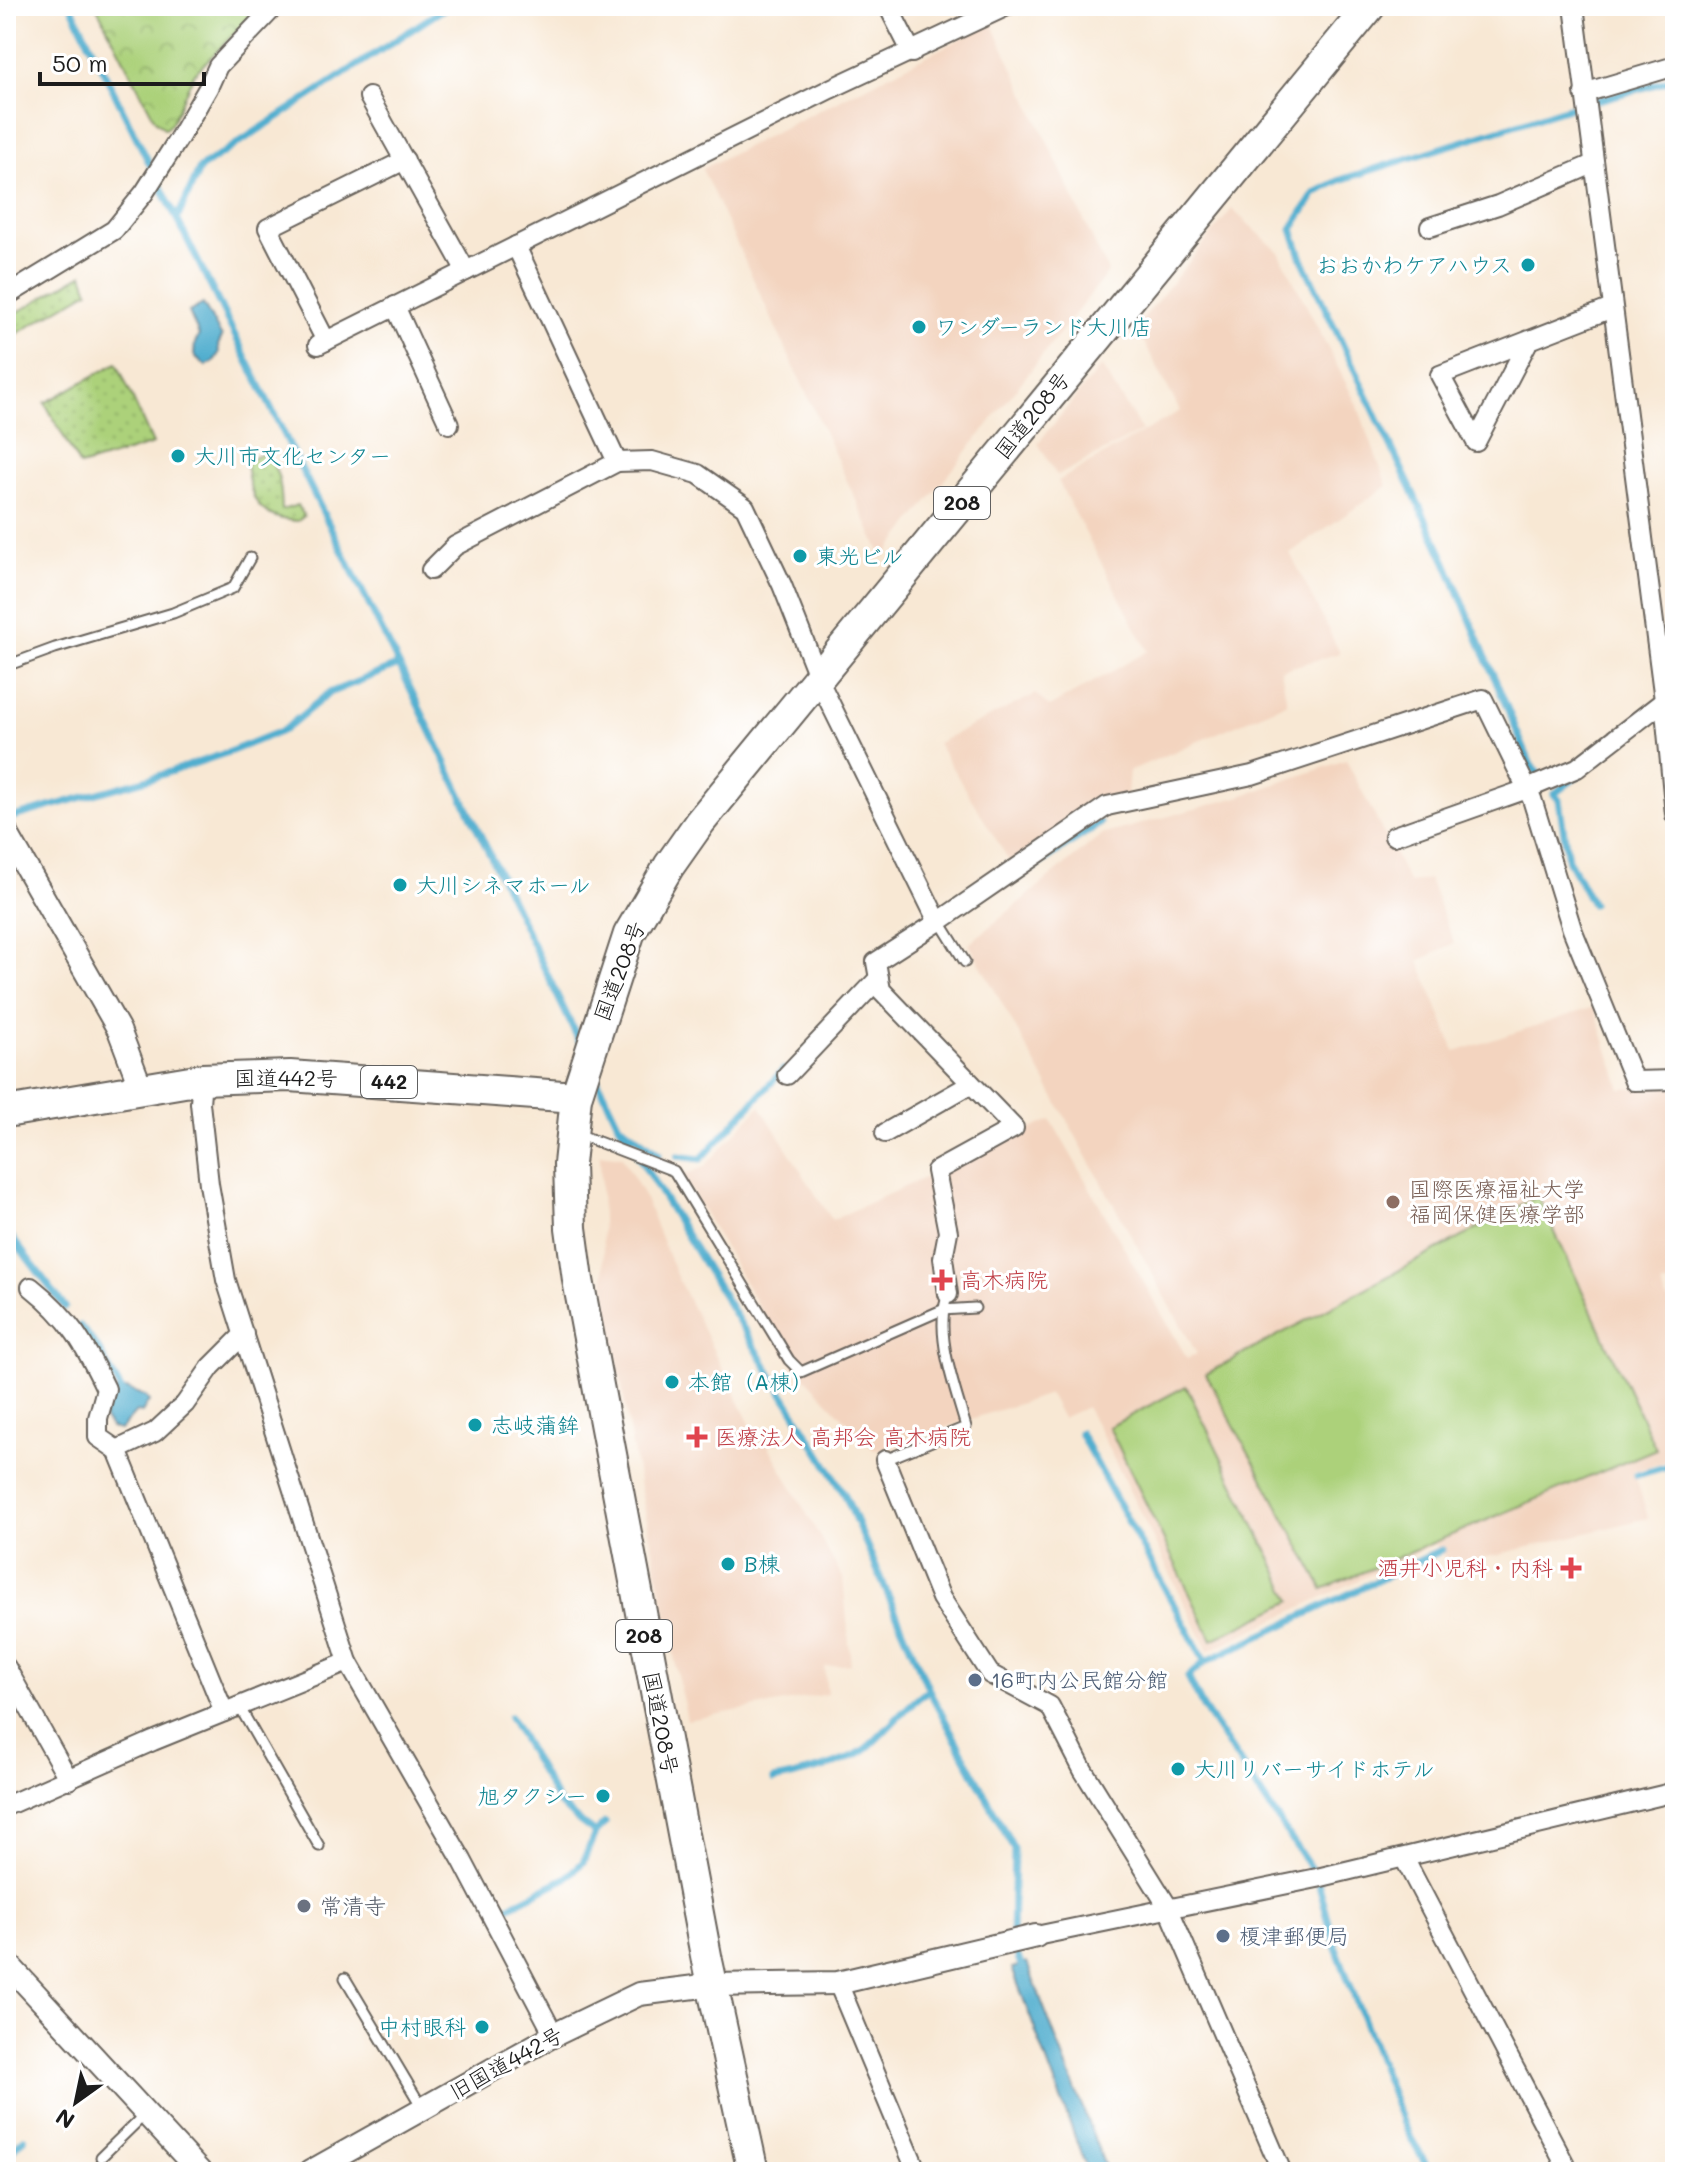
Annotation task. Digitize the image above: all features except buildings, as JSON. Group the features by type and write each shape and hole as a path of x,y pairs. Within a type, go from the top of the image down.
{"highway":[{"name":"国道208号","path":"753,2172 711,1985 578,1280 571,1228 569,1164 577,1090 629,934 669,866 700,822 1370,6"},
{"name":"国道442号","path":"141,1088 202,1079 305,1076 577,1090"},
{"name":"442","path":"6,1112 141,1088"}],"street":[{"path":"6,296 114,230 144,193 179,138 218,66 275,6"},
{"path":"888,6 912,53"},
{"path":"405,160 268,228 322,343 830,89 1007,6"},
{"path":"1574,6 1612,308 1669,697 1675,815"},
{"path":"1584,93 1675,66"},
{"path":"369,97 466,271"},
{"path":"1430,227 1498,205 1593,164"},
{"path":"516,246 617,462"},
{"path":"395,306 449,424"},
{"path":"1529,340 1476,442 1440,375 1529,340 1612,308"},
{"path":"431,570 455,546 617,462 652,461 698,474 745,507 782,585 818,677 940,924"},
{"path":"1394,836 1577,768 1669,697"},
{"path":"945,1302 943,1258 948,1232 936,1171 1014,1128 881,990 876,962 940,924 1107,806 1252,775 1483,699 1527,789 1572,929 1634,1081 1675,1080"},
{"path":"6,832 119,1030 141,1088"},
{"path":"787,1075 879,978"},
{"path":"202,1079 200,1103 209,1184 226,1280 348,1662 462,1860 554,2035"},
{"path":"885,1133 971,1084"},
{"path":"31,1287 56,1307 86,1348 106,1389 98,1418 98,1437 117,1450 232,1709"},
{"path":"117,1450 155,1432 185,1404 211,1367 244,1334"},
{"path":"885,1460 941,1598 990,1674 1050,1706 1083,1770 1168,1907 1282,2172"},
{"path":"6,1806 348,1662"},
{"path":"6,1667 69,1780"},
{"path":"1036,1936 1317,1878 1675,1792"},
{"path":"1404,1858 1569,2172"},
{"name":"旧国道442号","path":"310,2172 554,2035 639,1994 711,1985 838,1983 1036,1936"},
{"path":"6,1962 200,2172"},
{"path":"838,1983 917,2172"}],"lane":[{"path":"6,666 173,613 233,588 250,558"},
{"path":"940,924 965,962"},
{"path":"572,1132 674,1171 789,1360 801,1372 945,1302 975,1308"},
{"path":"885,1460 966,1427 942,1329 945,1302"},
{"path":"232,1709 319,1846"},
{"path":"345,1978 423,2109"},
{"path":"101,2157 145,2114"}],"shaded area":[{"path":"992,23 1108,272 883,558 702,169"},
{"path":"1232,209 1279,252 1358,407 1387,486 1290,553 1340,653 1281,670 1287,703 1129,771 1127,794 1106,799 1010,862 937,743 1036,694 1049,707 1148,651 1058,481 1180,411 1136,327"},
{"path":"1101,366 1142,431 1057,476 1038,443"},
{"name":"国際医療福祉大学 福岡保健医療学部","path":"1346,760 1409,883 1429,879 1454,943 1419,961 1455,1052 1594,1007 1621,1089 1675,1087 1675,1281 1661,1286 1675,1314 1675,1459 1634,1471 1648,1518 1450,1566 1435,1544 1208,1651 1086,1407 1062,1418 1049,1394 874,1450 789,1360 683,1175 704,1167 760,1106 832,1220 1051,1120 1187,1358 1197,1354 969,944 1101,835 1238,797"},
{"name":"医療法人 高邦会 高木病院","path":"600,1154 622,1157 642,1192 677,1277 751,1426 759,1429 843,1578 851,1664 824,1667 827,1694 687,1720 632,1446 604,1280"}],"green space":[{"path":"96,6 262,6 194,74 171,124 165,129 155,120"},
{"path":"83,274 89,291 6,340 6,319"},
{"path":"117,363 153,444 80,466 45,403"},
{"path":"264,453 277,473 282,510 298,505 304,516 298,521 273,516 253,496 246,461"},
{"path":"1538,1196 1656,1449 1323,1589 1206,1374"},
{"path":"1186,1386 1292,1601 1212,1640 1109,1427"}],"water":[{"path":"203,304 222,337 218,345 219,353 206,366 194,355 199,335 189,312"},
{"path":"127,1389 145,1396 149,1401 142,1413 136,1412 120,1430 111,1428 103,1418 115,1391"},
{"path":"1027,1963 1107,2172 1088,2172 1012,1968"}],"waterway":[{"path":"71,6 399,665 582,1047"},
{"path":"177,219 200,168 448,6"},
{"path":"1540,776 1531,765 1446,562 1302,259 1292,229 1315,193 1340,180 1568,108 1675,79"},
{"path":"6,819 155,777 229,752 284,730 329,693 399,665"},
{"path":"1579,775 1554,794 1559,800 1568,859 1592,904"},
{"path":"1019,877 1100,823"},
{"path":"678,1156 701,1159 783,1070"},
{"path":"594,1073 618,1123 845,1495 929,1690 1014,1849 1012,1940 1023,1971"},
{"path":"623,1127 659,1154"},
{"path":"6,1230 65,1307"},
{"path":"80,1326 97,1347 125,1397"},
{"path":"1080,1433 1205,1662 1442,1550"},
{"path":"1637,1475 1675,1464"},
{"path":"1205,1662 1188,1677 1203,1707 1317,1878 1335,1945 1402,2122 1430,2172"},
{"path":"774,1780 824,1768 861,1752 929,1690"},
{"path":"502,1910 566,1878 583,1862 595,1833 558,1802 510,1717"},
{"path":"595,1833 605,1823"},
{"path":"1671,1888 1675,1902"},
{"path":"6,2156 24,2139"}],"place":[{"name":"おおかわケアハウス","path":"1528,265"},
{"name":"ワンダーランド大川店","path":"919,327"},
{"name":"大川市文化センター","path":"178,456"},
{"name":"東光ビル","path":"800,556"},
{"name":"大川シネマホール","path":"400,885"},
{"name":"国際医療福祉大学 福岡保健医療学部","path":"1393,1202"},
{"name":"高木病院","path":"942,1280"},
{"name":"本館（A棟）","path":"672,1382"},
{"name":"志岐蒲鉾","path":"475,1425"},
{"name":"医療法人 高邦会 高木病院","path":"697,1437"},
{"name":"B棟","path":"728,1564"},
{"name":"酒井小児科・内科","path":"1571,1568"},
{"name":"16町内公民館分館","path":"975,1680"},
{"name":"大川リバーサイドホテル","path":"1178,1769"},
{"name":"旭タクシー","path":"603,1796"},
{"name":"常清寺","path":"304,1906"},
{"name":"榎津郵便局","path":"1223,1936"},
{"name":"中村眼科","path":"482,2027"}]}
